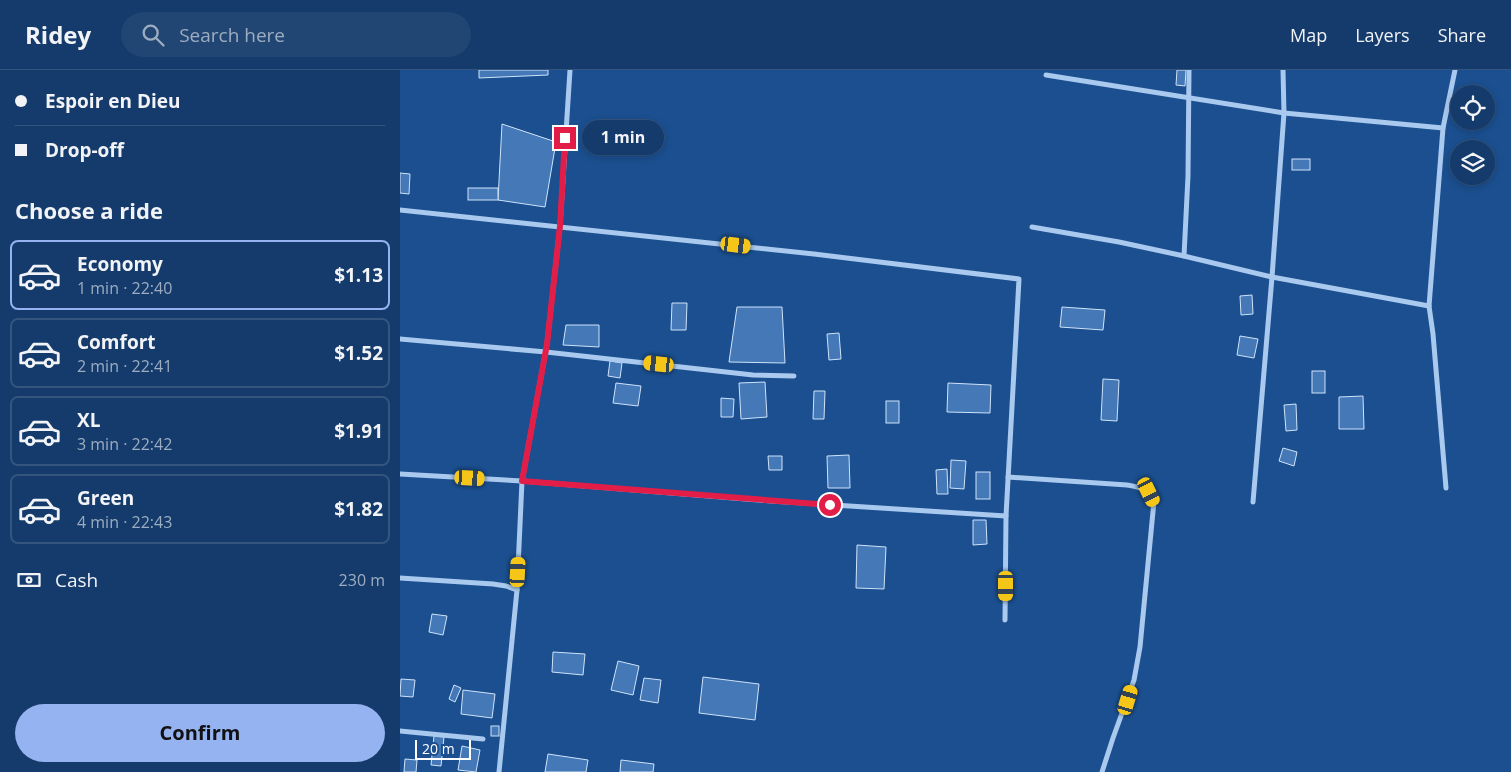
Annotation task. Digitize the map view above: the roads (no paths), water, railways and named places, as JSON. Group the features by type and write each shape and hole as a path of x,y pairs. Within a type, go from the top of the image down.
{"street":[{"path":"499,772 517,590 522,481 546,352 560,226 570,70"},
{"path":"1184,256 1190,99 1189,70"},
{"path":"1253,502 1284,113 1283,70"},
{"path":"1446,488 1434,334 1429,306 1443,128 1455,70"},
{"path":"1046,75 1284,113 1443,128"},
{"path":"400,210 560,226 1019,279 1006,516 1005,620"},
{"path":"1032,227 1119,242 1272,277 1429,306"},
{"path":"400,339 546,352 753,375 794,376"},
{"path":"400,474 1006,516"},
{"path":"1008,477 1140,487 1149,492 1154,501 1136,672 1102,772"},
{"path":"400,578 493,584 517,590"},
{"path":"400,731 483,739"}]}
